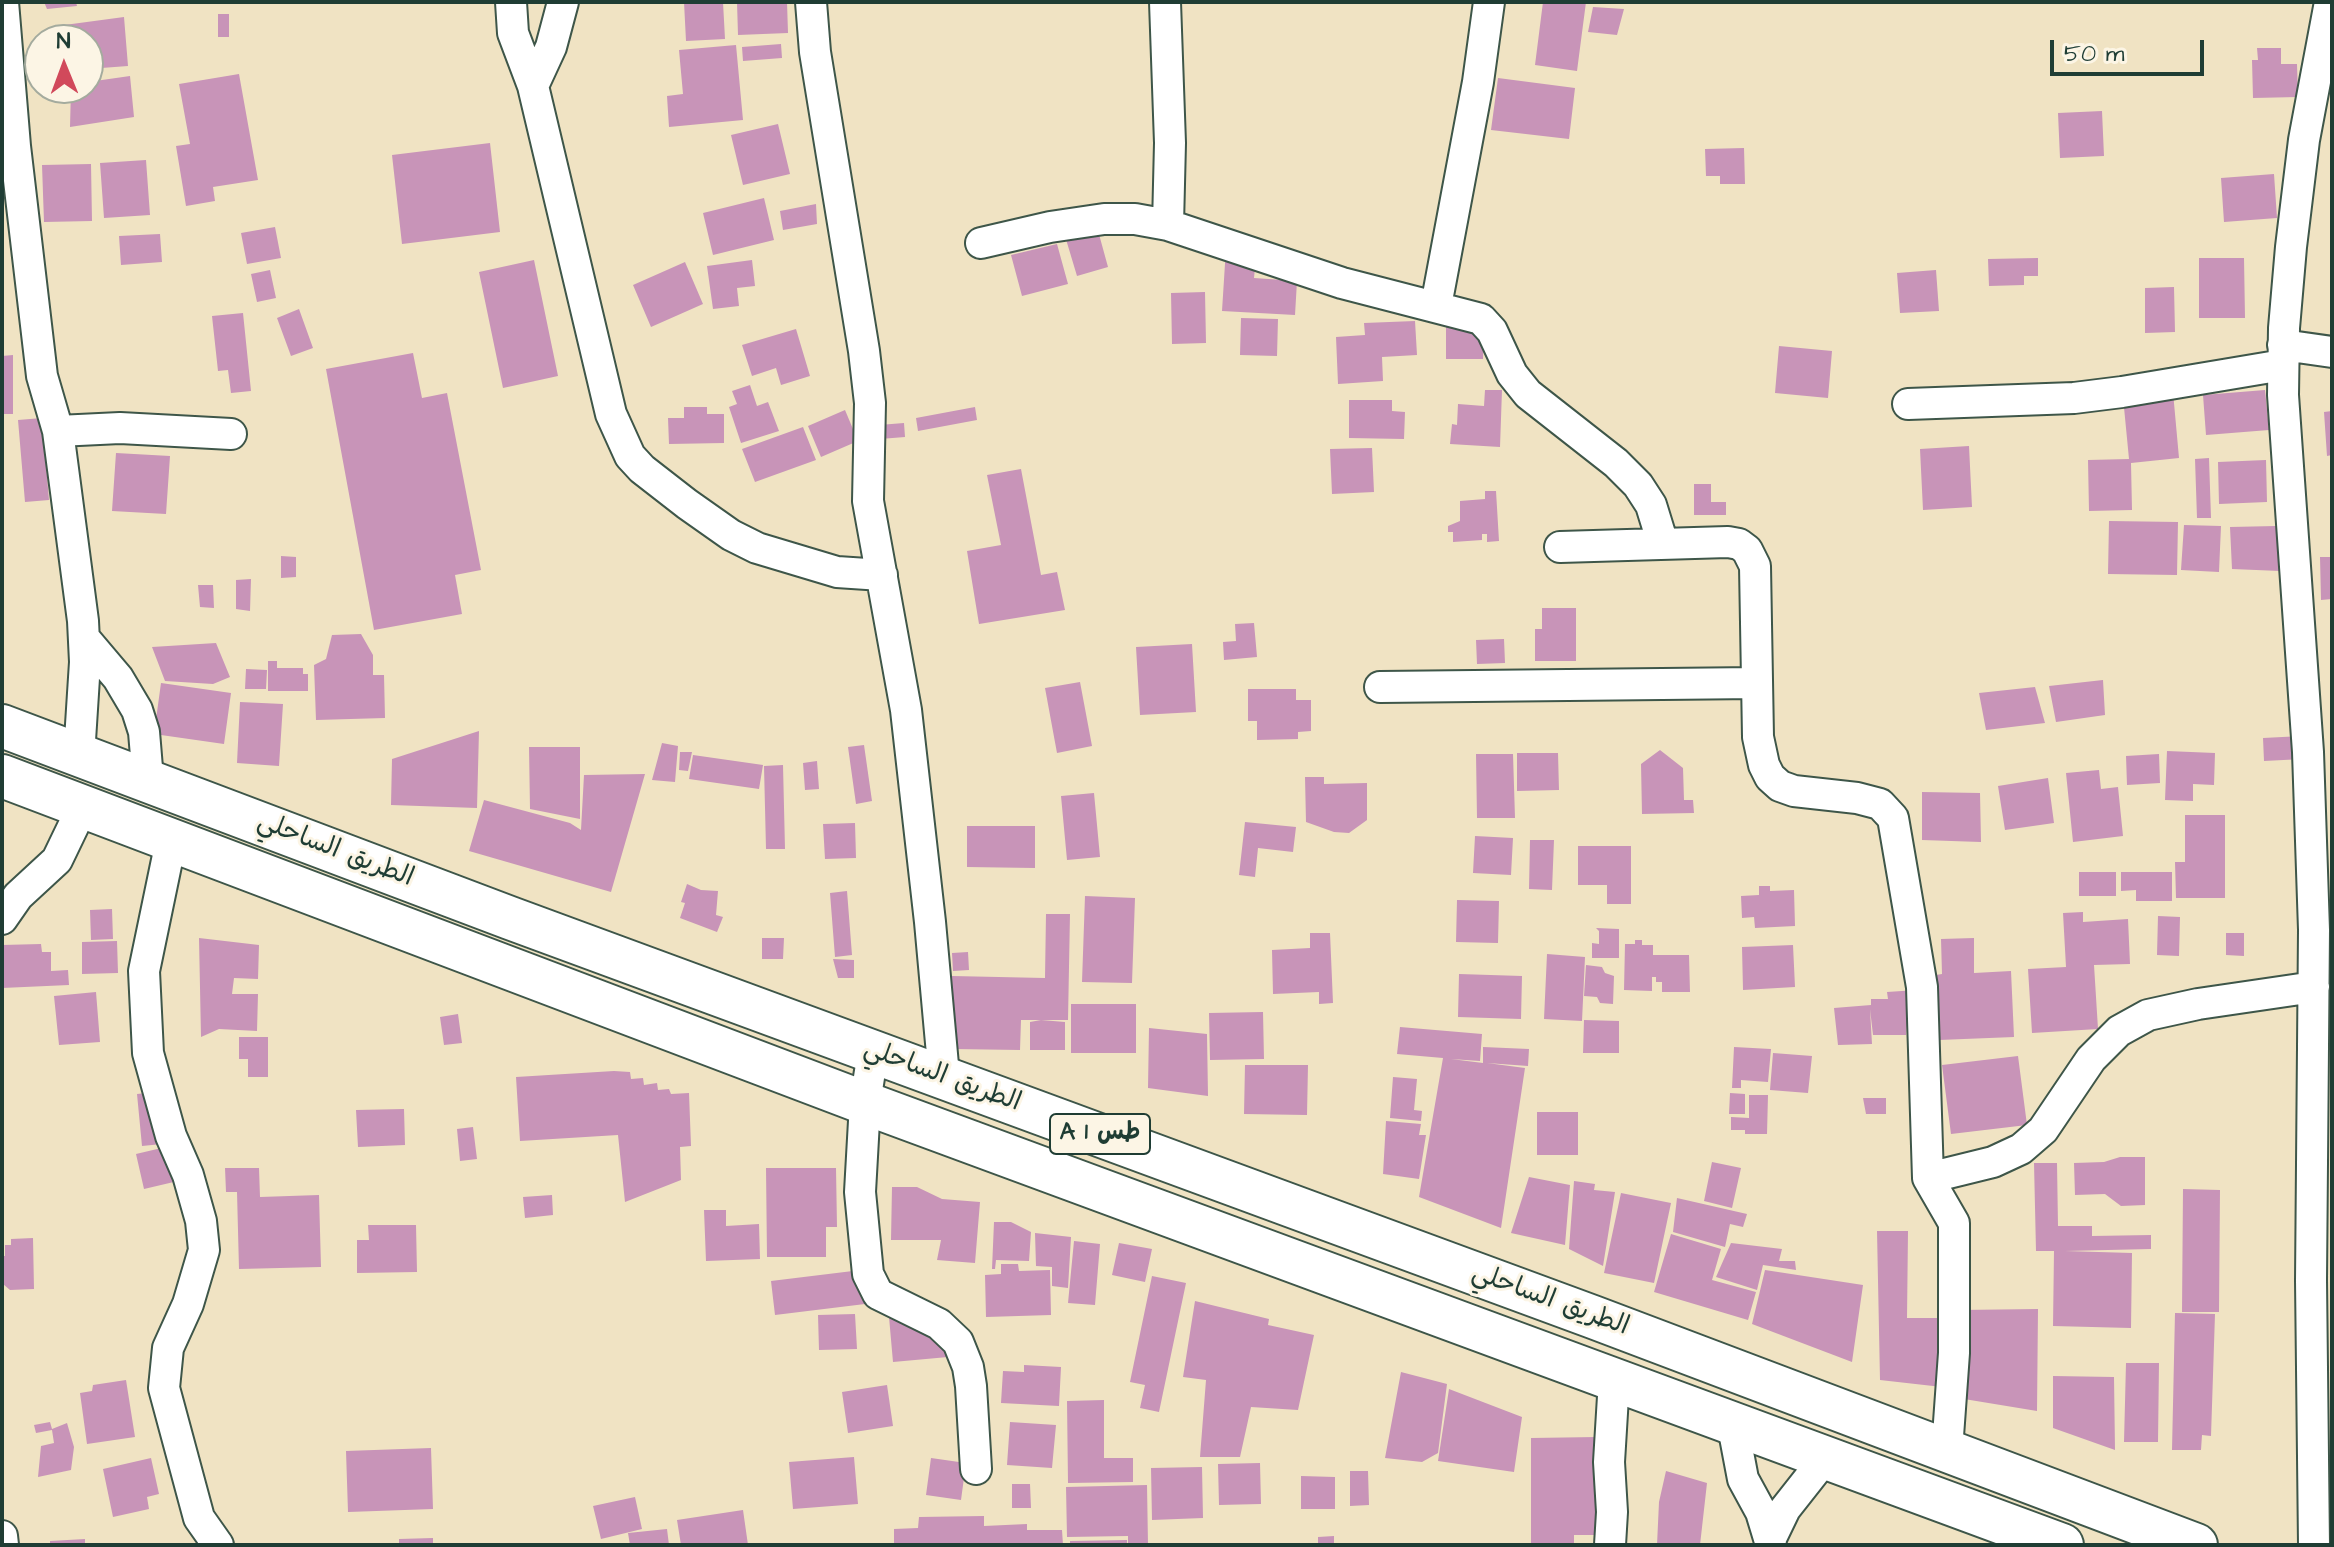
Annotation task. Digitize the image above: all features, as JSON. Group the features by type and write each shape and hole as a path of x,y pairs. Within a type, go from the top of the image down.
{"highway":[{"name":"الطريق الساحلي","path":"2,726 2196,1545"},
{"name":"الطريق الساحلي","path":"2,776 865,1103 2062,1545"}],"street":[{"path":"3,2 15,146 42,376 58,431 85,639 79,756"},
{"path":"511,2 513,33 533,86 611,414 630,456 687,504 731,535 757,548 837,572 882,575"},
{"path":"533,86 551,47 563,2"},
{"path":"811,2 815,52 864,351 870,403 868,501 906,710 944,1076"},
{"path":"1165,2 1170,157 1168,225"},
{"path":"1436,306 1478,82 1489,2"},
{"path":"2314,1545 2311,1280 2314,987 2323,930 2319,716 2288,488 2283,355 2291,247 2304,140 2330,2"},
{"path":"981,243 1050,227 1104,219 1135,219 1168,225 1342,283 1470,315 1487,324 1512,374 1528,394 1616,463 1638,485 1651,505 1663,544"},
{"path":"1908,404 2074,398 2122,392 2283,355 2332,352"},
{"path":"58,431 120,428 231,434"},
{"path":"1560,547 1739,544 1752,557 1756,588 1758,737 1770,777 1780,786 1794,791 1871,801 1887,809 1893,818 1922,987 1928,1178 1954,1223 1954,1353 1947,1450"},
{"path":"85,639 118,678 137,710 144,732 148,780"},
{"path":"1380,687 1756,683"},
{"path":"2,919 18,896 57,860 83,806"},
{"path":"171,841 144,971 148,1053 171,1136 188,1175 201,1221 204,1250 188,1304 168,1348 164,1388 199,1518 218,1545"},
{"path":"1928,1178 1993,1162 2021,1149 2043,1130 2091,1059 2119,1031 2148,1015 2198,1004 2314,987"},
{"path":"873,1052 865,1103 860,1192 868,1274 878,1294 939,1324 958,1342 968,1367 971,1386 976,1469"},
{"path":"1610,1545 1609,1462 1614,1380"},
{"path":"1732,1421 1743,1479 1761,1512 1771,1542"},
{"path":"1771,1542 1785,1509 1826,1457"},
{"path":"2,1536 3,1545"}],"building":[{"path":"44,2 76,2 77,6 47,9"},
{"path":"684,2 723,2 725,39 686,41"},
{"path":"737,2 787,2 788,33 738,35"},
{"path":"1543,2 1586,2 1577,71 1535,65"},
{"path":"1593,7 1624,9 1617,35 1588,32"},
{"path":"218,14 229,14 229,37 218,37"},
{"path":"124,17 128,66 104,68 104,24 72,24"},
{"path":"781,44 782,58 743,61 742,47"},
{"path":"736,45 743,120 669,127 667,96 683,94 679,50"},
{"path":"2257,48 2281,48 2281,64 2297,64 2298,97 2253,98 2252,60 2258,60"},
{"path":"239,74 258,180 213,187 215,201 186,206 176,146 190,144 179,84"},
{"path":"130,76 134,117 70,127 71,104 104,104 104,80"},
{"path":"1498,78 1575,88 1569,139 1491,130"},
{"path":"2102,111 2104,156 2060,158 2058,113"},
{"path":"778,124 790,174 743,185 731,135"},
{"path":"490,143 500,232 402,244 392,155"},
{"path":"1744,148 1745,184 1720,184 1720,176 1706,176 1705,149"},
{"path":"146,160 150,215 104,218 100,163"},
{"path":"91,164 92,221 44,222 42,165"},
{"path":"2274,174 2277,218 2224,222 2221,178"},
{"path":"764,198 774,240 713,255 703,213"},
{"path":"816,204 817,224 783,230 780,211"},
{"path":"275,227 281,258 247,264 241,233"},
{"path":"1097,227 1108,267 1077,276 1065,236"},
{"path":"160,234 162,262 121,265 119,236"},
{"path":"1057,244 1068,284 1022,296 1011,255"},
{"path":"1226,248 1256,258 1254,278 1297,281 1295,315 1222,311"},
{"path":"2038,258 2038,276 2024,276 2024,285 1989,286 1988,259"},
{"path":"2199,258 2244,258 2245,318 2199,318"},
{"path":"534,260 558,376 503,388 479,272"},
{"path":"752,260 755,286 737,288 739,306 713,309 707,266"},
{"path":"685,262 703,304 651,327 633,285"},
{"path":"270,270 276,298 257,302 251,274"},
{"path":"1936,270 1939,311 1900,313 1897,273"},
{"path":"2174,287 2175,332 2145,333 2145,288"},
{"path":"1205,292 1206,343 1172,344 1171,293"},
{"path":"299,309 313,348 291,356 277,318"},
{"path":"243,313 251,391 231,393 228,370 218,371 212,316"},
{"path":"1241,318 1278,319 1277,356 1240,355"},
{"path":"1415,321 1417,355 1382,357 1383,381 1338,384 1336,337 1365,335 1364,323"},
{"path":"1446,326 1484,326 1483,359 1446,359"},
{"path":"796,329 810,376 781,385 776,368 752,376 742,345"},
{"path":"1779,346 1832,351 1828,398 1775,393"},
{"path":"413,353 422,398 447,393 481,570 455,575 462,614 374,630 326,369"},
{"path":"13,355 13,414 2,414 2,356"},
{"path":"750,385 757,406 768,402 779,431 741,443 729,407 737,404 732,391"},
{"path":"1485,390 1502,390 1500,447 1450,444 1452,424 1457,425 1458,404 1484,406"},
{"path":"2265,390 2269,430 2206,435 2203,395"},
{"path":"2173,392 2179,458 2131,463 2132,510 2089,511 2088,460 2129,459 2123,397"},
{"path":"1349,400 1392,400 1392,411 1405,412 1404,439 1349,438"},
{"path":"684,407 707,407 707,414 724,414 724,443 669,444 668,418 684,418"},
{"path":"975,407 977,420 918,431 916,418"},
{"path":"845,410 858,441 821,457 808,426"},
{"path":"2332,411 2332,455 2327,456 2324,412"},
{"path":"42,418 49,500 25,502 18,420"},
{"path":"904,423 905,437 880,439 879,425"},
{"path":"803,427 816,460 755,482 742,449"},
{"path":"1969,446 1972,507 1923,510 1920,449"},
{"path":"1372,448 1374,492 1332,494 1330,449"},
{"path":"116,453 170,456 166,514 112,511"},
{"path":"2209,458 2211,518 2197,518 2195,459"},
{"path":"2266,460 2267,502 2219,504 2218,462"},
{"path":"1021,469 1041,575 1057,572 1065,610 979,624 967,551 1001,545 987,475"},
{"path":"1694,484 1711,484 1711,502 1726,502 1726,515 1694,515"},
{"path":"1485,491 1496,491 1499,541 1487,542 1487,534 1482,534 1482,540 1453,542 1453,532 1448,532 1448,526 1460,521 1460,501 1485,499"},
{"path":"2109,521 2178,522 2177,575 2108,574"},
{"path":"2184,525 2221,526 2219,572 2181,570"},
{"path":"2276,526 2280,571 2232,569 2230,527"},
{"path":"281,556 296,557 296,577 281,578"},
{"path":"2320,557 2332,557 2332,599 2321,600"},
{"path":"251,579 250,611 236,609 236,580"},
{"path":"198,585 213,585 214,608 200,607"},
{"path":"1542,608 1576,608 1576,661 1535,661 1535,629 1542,629"},
{"path":"1254,623 1257,657 1224,660 1223,642 1236,641 1235,624"},
{"path":"361,634 373,655 373,675 384,675 385,718 316,720 314,665 326,659 332,635"},
{"path":"1504,639 1505,663 1477,664 1476,640"},
{"path":"216,643 230,677 213,684 165,681 152,647"},
{"path":"1192,644 1196,712 1140,715 1136,647"},
{"path":"268,661 277,661 277,668 303,668 303,674 308,674 308,691 268,691"},
{"path":"246,669 267,670 266,689 245,689"},
{"path":"2103,680 2105,715 2056,722 2049,686"},
{"path":"1080,682 1092,746 1057,753 1045,688"},
{"path":"161,683 231,693 224,744 154,734"},
{"path":"2035,687 2045,723 1986,730 1979,693"},
{"path":"1248,689 1296,689 1296,700 1311,700 1311,731 1298,732 1298,739 1257,740 1257,721 1248,721"},
{"path":"240,702 283,704 279,766 237,763"},
{"path":"479,731 477,808 391,805 392,759"},
{"path":"2302,736 2303,759 2264,761 2263,738"},
{"path":"662,743 678,746 675,782 652,780"},
{"path":"864,745 872,801 856,804 848,747"},
{"path":"529,747 580,747 580,819 530,809"},
{"path":"1660,750 1683,768 1684,800 1693,800 1694,813 1642,814 1641,764"},
{"path":"2167,751 2215,753 2214,785 2193,784 2193,801 2165,800"},
{"path":"680,752 692,752 688,771 679,770"},
{"path":"1517,753 1558,753 1559,790 1517,791"},
{"path":"1476,754 1513,754 1515,818 1477,818"},
{"path":"2159,754 2160,783 2127,785 2126,756"},
{"path":"693,755 763,765 759,789 689,779"},
{"path":"817,761 819,789 805,790 803,763"},
{"path":"783,765 785,849 766,849 764,766"},
{"path":"2099,770 2101,789 2118,787 2123,836 2073,842 2066,773"},
{"path":"645,774 611,892 469,851 484,800 570,823 581,830 584,775"},
{"path":"1305,777 1324,777 1324,784 1367,783 1367,820 1349,833 1334,832 1306,822"},
{"path":"2048,778 2054,823 2005,830 1998,786"},
{"path":"1922,792 1980,793 1981,842 1922,840"},
{"path":"1094,793 1100,857 1067,860 1061,796"},
{"path":"2185,815 2225,815 2225,898 2176,898 2175,862 2185,862"},
{"path":"1245,822 1296,827 1293,852 1258,848 1255,877 1239,875"},
{"path":"855,823 856,858 825,859 823,824"},
{"path":"967,826 1035,826 1035,868 967,867"},
{"path":"1475,836 1513,838 1511,875 1473,873"},
{"path":"1530,840 1554,840 1552,890 1529,889"},
{"path":"1578,846 1631,846 1631,904 1607,904 1607,885 1578,885"},
{"path":"2079,872 2116,872 2116,896 2079,896"},
{"path":"2121,872 2172,872 2172,901 2136,901 2136,890 2121,891"},
{"path":"687,884 701,890 718,891 716,915 723,917 717,932 680,918"},
{"path":"1759,886 1770,886 1770,891 1794,890 1795,926 1755,928 1754,917 1742,918 1741,896 1759,895"},
{"path":"847,891 852,955 835,957 830,893"},
{"path":"1085,896 1135,898 1132,983 1082,982"},
{"path":"1457,900 1499,901 1498,943 1456,942"},
{"path":"112,909 113,939 91,940 90,910"},
{"path":"2083,912 2083,922 2128,919 2130,964 2094,965 2098,1029 2032,1033 2028,969 2066,967 2063,913"},
{"path":"1046,914 1070,914 1068,1020 1021,1020 1020,1050 953,1049 952,976 1045,978"},
{"path":"2158,916 2180,917 2179,956 2157,955"},
{"path":"1596,928 1619,929 1619,958 1592,958 1592,943 1599,944"},
{"path":"1310,933 1330,933 1333,1003 1319,1004 1319,992 1273,994 1272,950 1310,948"},
{"path":"2226,933 2244,933 2244,956 2226,955"},
{"path":"199,938 259,945 258,979 234,978 232,994 258,994 257,1031 219,1029 201,1037"},
{"path":"762,938 784,938 783,959 762,959"},
{"path":"1974,938 1974,973 2011,971 2014,1037 1939,1040 1936,975 1942,974 1941,939"},
{"path":"1635,940 1642,940 1642,945 1653,945 1653,955 1689,955 1690,992 1662,992 1662,982 1656,982 1656,977 1652,977 1652,991 1624,990 1625,944 1635,944"},
{"path":"117,941 118,973 82,974 82,942"},
{"path":"41,944 42,952 51,952 51,971 68,970 69,985 2,988 2,945"},
{"path":"1793,945 1795,987 1743,990 1742,947"},
{"path":"968,952 969,970 953,971 952,953"},
{"path":"1547,954 1585,957 1582,1021 1544,1019"},
{"path":"833,959 854,960 854,978 838,978"},
{"path":"1586,965 1602,967 1605,973 1614,976 1613,1004 1600,1003 1597,997 1584,996"},
{"path":"1459,974 1522,976 1521,1019 1458,1017"},
{"path":"1917,990 1918,1023 1907,1023 1906,1035 1873,1035 1870,1009 1872,1044 1838,1045 1834,1008 1871,1005 1871,999 1888,999 1887,992"},
{"path":"96,992 100,1042 59,1045 54,996"},
{"path":"1071,1004 1136,1004 1136,1053 1071,1053"},
{"path":"1263,1012 1264,1059 1210,1060 1209,1013"},
{"path":"458,1014 462,1043 444,1045 440,1017"},
{"path":"1584,1020 1619,1021 1619,1053 1583,1053"},
{"path":"1030,1022 1065,1022 1065,1050 1030,1050"},
{"path":"1400,1027 1482,1034 1480,1061 1451,1059 1483,1063 1483,1047 1529,1049 1528,1066 1487,1063 1525,1068 1501,1228 1419,1197 1443,1058 1397,1054"},
{"path":"1149,1028 1207,1034 1208,1096 1148,1088"},
{"path":"239,1037 268,1037 268,1077 248,1077 248,1059 239,1059"},
{"path":"1734,1047 1771,1049 1768,1082 1741,1080 1741,1088 1732,1088"},
{"path":"1773,1053 1812,1056 1808,1093 1770,1090"},
{"path":"2018,1056 2027,1125 1951,1134 1942,1065"},
{"path":"1245,1065 1308,1065 1307,1115 1244,1114"},
{"path":"630,1072 631,1079 643,1078 644,1085 657,1083 658,1090 669,1089 671,1094 689,1093 691,1146 680,1147 681,1180 625,1202 618,1135 520,1141 516,1077"},
{"path":"1393,1077 1417,1079 1414,1110 1422,1111 1421,1121 1390,1118"},
{"path":"157,1092 162,1144 142,1146 137,1094"},
{"path":"1730,1093 1745,1094 1745,1114 1729,1114"},
{"path":"1749,1095 1768,1095 1767,1134 1745,1134 1745,1130 1731,1130 1731,1117 1749,1118"},
{"path":"1863,1098 1886,1098 1886,1114 1866,1114"},
{"path":"404,1109 405,1145 358,1147 356,1110"},
{"path":"1537,1112 1578,1112 1578,1155 1537,1155"},
{"path":"1386,1121 1421,1124 1419,1135 1426,1135 1419,1179 1383,1174"},
{"path":"473,1127 477,1159 460,1161 457,1129"},
{"path":"170,1146 178,1181 144,1189 136,1154"},
{"path":"2120,1157 2145,1157 2145,1205 2121,1206 2105,1194 2075,1195 2074,1163 2104,1162"},
{"path":"1712,1162 1741,1168 1732,1208 1704,1201"},
{"path":"2034,1163 2057,1163 2058,1226 2092,1226 2092,1236 2151,1235 2151,1249 2065,1251 2132,1253 2131,1328 2053,1326 2054,1251 2036,1251"},
{"path":"225,1168 259,1168 260,1197 319,1195 321,1267 239,1269 237,1192 226,1192"},
{"path":"766,1168 836,1168 837,1227 826,1227 826,1257 767,1257"},
{"path":"1529,1177 1570,1185 1565,1245 1511,1233"},
{"path":"1574,1181 1595,1184 1594,1190 1615,1192 1603,1266 1569,1249"},
{"path":"892,1187 917,1187 942,1199 980,1202 975,1263 937,1260 941,1240 891,1240"},
{"path":"2183,1189 2220,1190 2219,1312 2182,1312"},
{"path":"1621,1193 1671,1203 1654,1283 1604,1273"},
{"path":"552,1195 553,1215 525,1218 523,1197"},
{"path":"1677,1198 1747,1214 1743,1227 1730,1224 1725,1247 1673,1232"},
{"path":"704,1210 726,1210 726,1226 759,1224 760,1259 706,1261"},
{"path":"994,1222 1011,1222 1031,1232 1029,1261 996,1260 995,1269 992,1269"},
{"path":"368,1225 416,1225 417,1272 357,1273 357,1240 369,1240"},
{"path":"1877,1231 1908,1231 1907,1318 1943,1318 1942,1387 1880,1380"},
{"path":"1035,1233 1071,1237 1068,1288 1052,1286 1052,1267 1036,1266"},
{"path":"1671,1234 1721,1249 1712,1280 1756,1292 1748,1320 1654,1292"},
{"path":"33,1238 34,1289 10,1290 3,1284 2,1256 5,1256 5,1245 11,1245 11,1239"},
{"path":"1074,1241 1100,1244 1095,1305 1068,1303"},
{"path":"1119,1243 1152,1249 1145,1282 1112,1275"},
{"path":"1731,1243 1782,1249 1779,1261 1795,1261 1796,1270 1763,1265 1757,1290 1716,1277"},
{"path":"1001,1264 1018,1264 1019,1271 1050,1270 1051,1315 986,1317 985,1275 1001,1274"},
{"path":"861,1270 865,1304 775,1315 771,1281"},
{"path":"1765,1270 1863,1285 1852,1362 1752,1324"},
{"path":"1152,1276 1186,1283 1159,1412 1140,1408 1145,1385 1130,1382"},
{"path":"1195,1301 1269,1319 1268,1325 1314,1335 1298,1410 1251,1407 1240,1457 1200,1457 1206,1380 1183,1377"},
{"path":"2038,1309 2037,1411 1958,1398 1960,1310"},
{"path":"944,1313 948,1357 893,1362 889,1317"},
{"path":"2175,1313 2215,1314 2211,1436 2202,1435 2201,1450 2172,1450"},
{"path":"855,1314 857,1349 819,1350 818,1315"},
{"path":"2126,1363 2159,1363 2158,1442 2124,1442"},
{"path":"1024,1365 1061,1367 1059,1406 1001,1403 1003,1371 1024,1372"},
{"path":"1401,1372 1447,1384 1438,1453 1422,1462 1385,1458"},
{"path":"2053,1376 2114,1377 2115,1450 2053,1428"},
{"path":"126,1380 135,1437 87,1444 80,1393 92,1391 93,1385"},
{"path":"887,1385 893,1426 848,1433 842,1392"},
{"path":"1449,1389 1522,1417 1514,1472 1438,1461"},
{"path":"1104,1400 1104,1458 1133,1458 1133,1482 1068,1483 1067,1401"},
{"path":"50,1422 52,1429 67,1423 74,1447 71,1470 38,1477 41,1446 54,1443 52,1430 36,1433 34,1425"},
{"path":"1010,1422 1056,1425 1052,1468 1007,1465"},
{"path":"1597,1437 1598,1535 1574,1535 1574,1545 1531,1545 1531,1438"},
{"path":"431,1448 433,1509 348,1512 346,1451"},
{"path":"854,1457 858,1504 793,1509 789,1462"},
{"path":"151,1458 159,1494 147,1497 149,1509 113,1517 103,1469"},
{"path":"931,1458 966,1463 961,1500 926,1495"},
{"path":"1260,1463 1261,1504 1219,1505 1218,1464"},
{"path":"1202,1467 1203,1518 1152,1520 1151,1468"},
{"path":"1350,1471 1368,1471 1369,1505 1350,1506"},
{"path":"1666,1471 1707,1483 1700,1545 1657,1545 1659,1502"},
{"path":"1301,1476 1335,1477 1335,1509 1301,1509"},
{"path":"1012,1484 1030,1484 1031,1508 1012,1508"},
{"path":"1147,1485 1148,1545 1128,1545 1128,1536 1067,1537 1066,1487"},
{"path":"635,1497 642,1529 601,1539 593,1506"},
{"path":"743,1510 748,1545 681,1545 677,1520"},
{"path":"984,1516 984,1526 1027,1524 1027,1530 1062,1530 1063,1545 894,1545 894,1529 918,1528 919,1517"},
{"path":"667,1529 669,1545 630,1545 628,1533"},
{"path":"1334,1536 1334,1545 1318,1545 1318,1537"},
{"path":"433,1538 433,1545 399,1545 399,1539"},
{"path":"85,1539 85,1545 50,1545 50,1541"},
{"path":"1127,1540 1127,1545 1070,1545 1070,1541"}]}
